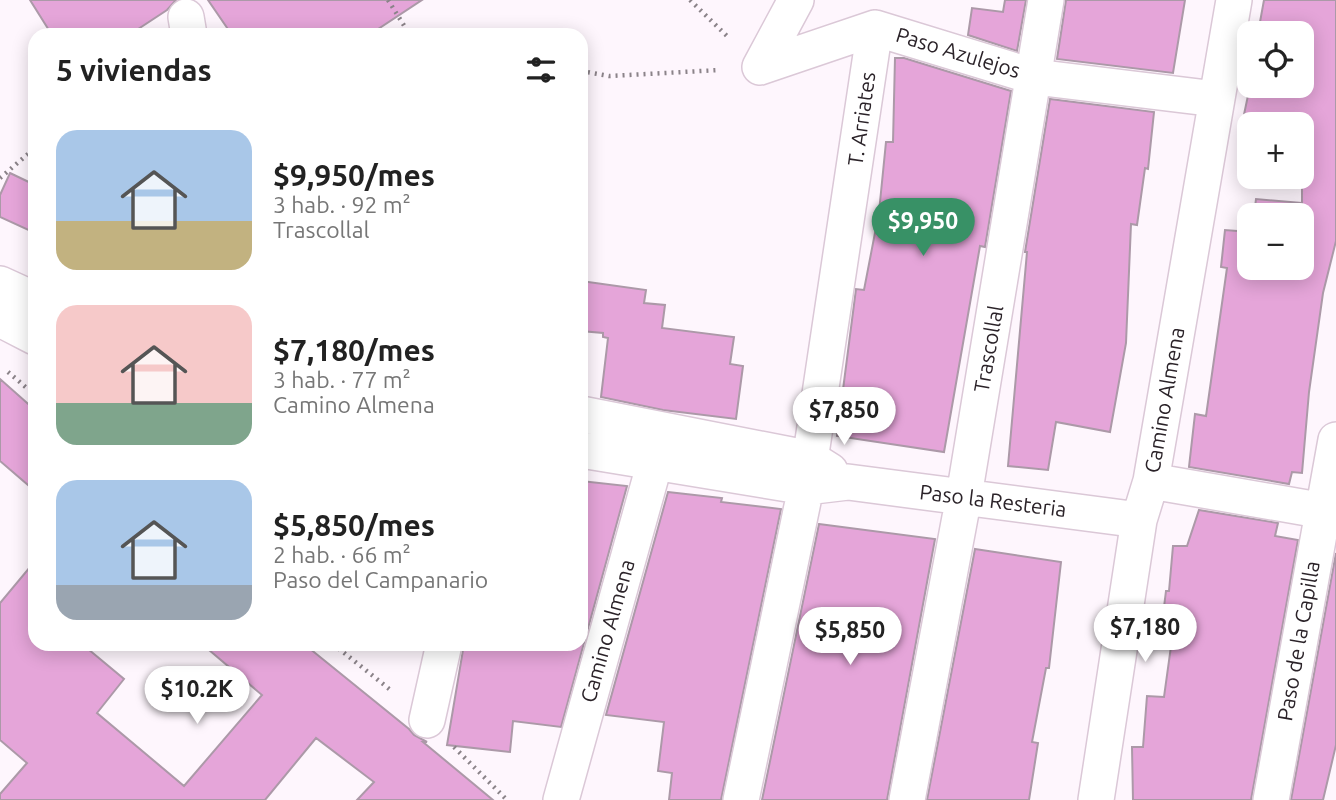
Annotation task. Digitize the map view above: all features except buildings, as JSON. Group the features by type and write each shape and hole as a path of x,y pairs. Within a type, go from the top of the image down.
{"street":[{"path":"760,67 796,0"},
{"name":"Trascollal","path":"907,800 964,496 1046,0"},
{"name":"Camino Almena","path":"1096,800 1139,520 1151,481 1234,0"},
{"name":"Paso Azulejos","path":"760,67 875,28 1035,77 1216,99"},
{"name":"T. Arriates","path":"741,800 809,473 875,28"},
{"path":"0,284 28,297"},
{"path":"0,319 28,333"},
{"path":"588,416 809,473"},
{"name":"Paso de la Capilla","path":"1270,800 1330,512 1336,440"},
{"path":"588,451 655,462 809,473"},
{"name":"Camino Almena","path":"561,800 655,462"},
{"name":"Paso la Resteria","path":"809,473 848,482 1139,520"},
{"path":"1151,481 1330,512"},
{"path":"427,719 442,651"}],"path":[{"path":"388,0 406,28"},
{"path":"690,0 760,67"},
{"path":"588,72 609,76 760,67"},
{"path":"0,178 28,154"},
{"path":"0,364 28,389"}]}
